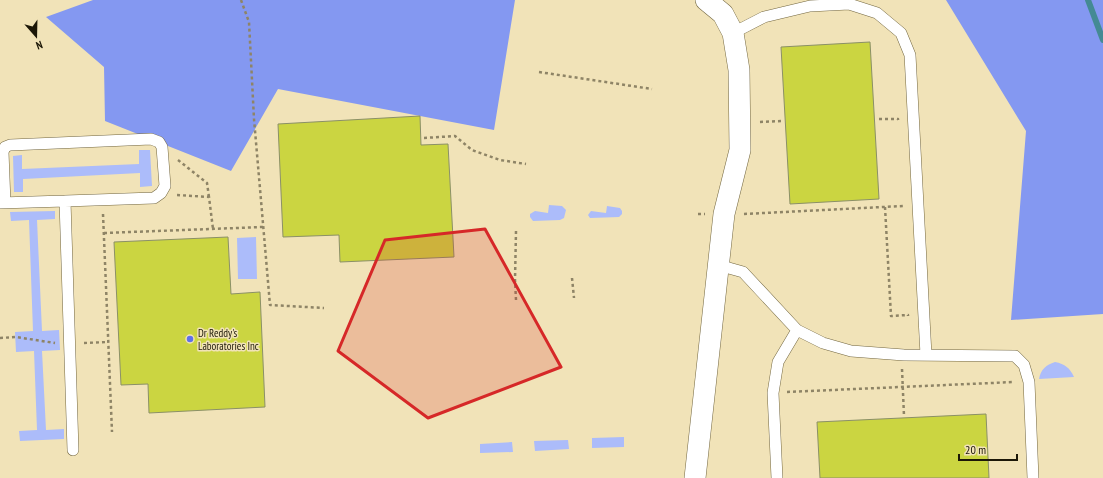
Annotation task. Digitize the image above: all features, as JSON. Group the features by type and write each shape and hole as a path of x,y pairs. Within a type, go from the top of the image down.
{"street":[{"path":"696,478 724,214 740,150 739,70 733,33 723,14 706,0"}],"lane":[{"path":"733,33 764,17 810,6 849,4 877,13 901,33 910,55 926,355"},
{"path":"151,139 159,142 162,147 165,186 161,193 154,198 3,203 3,152 5,147 10,145 151,139"},
{"path":"65,201 73,450"},
{"path":"718,265 743,272 797,330 823,343 851,351 926,355 1015,356 1024,365 1028,382 1033,478"},
{"path":"777,478 773,393 778,362 797,330"}],"path":[{"path":"242,0 249,22 254,119 270,305 324,308"},
{"path":"538,72 652,89"},
{"path":"879,119 898,118 899,126"},
{"path":"424,138 455,136 472,150 500,160 526,164"},
{"path":"162,147 207,183 213,229"},
{"path":"161,193 208,197"},
{"path":"103,200 112,432"},
{"path":"740,214 904,206"},
{"path":"885,207 891,316 908,315 908,323"},
{"path":"104,234 263,227"},
{"path":"516,231 516,300"},
{"path":"572,278 574,298"},
{"path":"902,366 904,416"},
{"path":"773,393 1028,382"}],"highlighted area":[{"path":"485,229 561,367 428,418 338,351 385,240"}],"shaded area":[{"path":"93,0 515,0 494,130 278,89 231,171 105,121 104,67 46,17"},
{"path":"946,0 1103,0 1103,314 1011,320 1026,131"},
{"path":"139,150 150,150 152,186 140,187 140,173 23,179 23,192 14,192 13,156 22,155 22,169 139,164"},
{"path":"549,205 562,206 566,210 564,218 560,220 533,221 530,214 535,211 548,213"},
{"path":"607,206 620,208 622,214 619,217 590,218 588,215 591,211 606,213"},
{"path":"55,211 55,219 37,220 42,331 59,330 60,350 42,351 46,430 64,429 64,439 20,441 19,431 37,430 34,351 16,352 15,332 33,331 29,220 11,221 10,212"},
{"path":"256,237 257,279 238,279 237,238"},
{"path":"1055,362 1067,367 1074,377 1039,379 1044,368"},
{"path":"624,437 624,447 592,448 592,438"},
{"path":"568,440 569,449 535,451 534,441"},
{"path":"512,442 513,452 480,453 480,444"}],"building":[{"path":"870,42 879,199 790,204 781,47"},
{"path":"420,116 421,145 448,144 454,257 340,262 339,235 283,237 278,124"},
{"name":"Dr Reddy's Laboratories Inc","path":"228,237 231,294 260,292 265,407 149,413 148,384 121,385 114,242"},
{"path":"986,414 989,478 820,478 817,422"}],"waterway":[{"path":"1088,0 1103,40"}],"place":[{"name":"Dr Reddy's Laboratories Inc","path":"190,339"}]}
